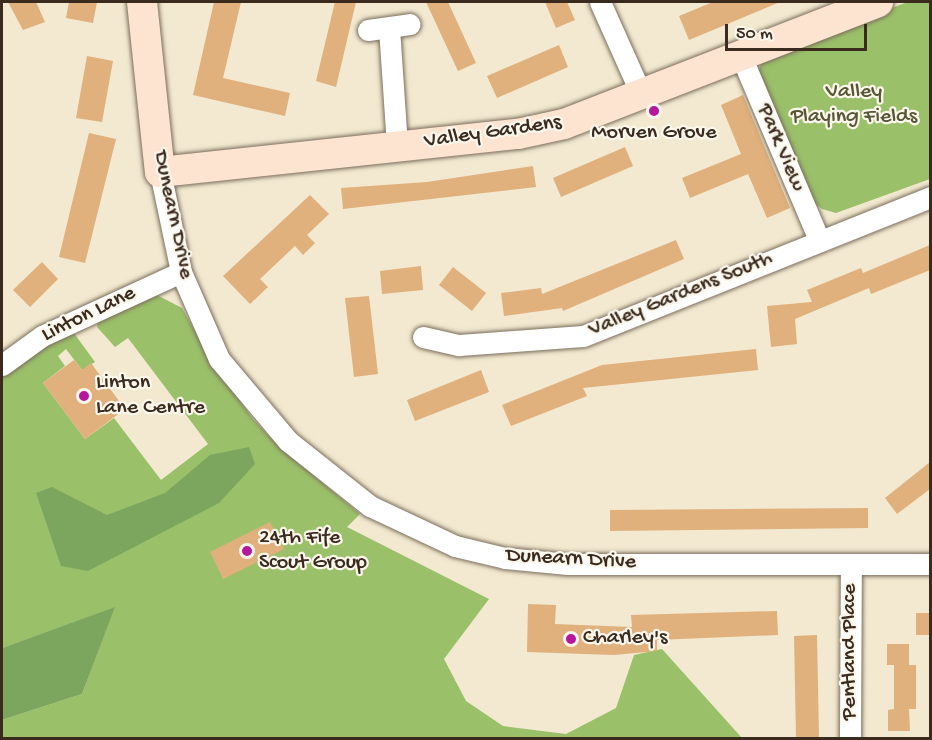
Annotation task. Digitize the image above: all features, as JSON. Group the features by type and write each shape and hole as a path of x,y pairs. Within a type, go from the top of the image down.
{"street":[{"name":"Dunearn Drive","path":"142,2 160,172 181,272 219,359 275,428 302,454 370,506 455,546 505,558 568,564 930,564"},
{"path":"600,2 642,96"},
{"name":"Valley Gardens","path":"160,172 552,127 642,96 878,2"},
{"path":"368,30 410,24"},
{"path":"389,28 397,146"},
{"name":"Park View","path":"741,56 819,240"},
{"name":"Valley Gardens South","path":"423,338 459,345 583,336 930,197"},
{"name":"Linton Lane","path":"2,365 42,336 181,272"},
{"name":"Pentland Place","path":"850,738 851,565"}],"green space":[{"name":"Valley Playing Fields","path":"908,2 930,2 930,179 836,213 822,209 810,200 757,73 767,53"},
{"path":"155,294 182,308 216,368 253,419 279,447 360,514 347,527 489,599 444,659 466,701 503,726 566,734 616,708 634,655 662,649 742,738 2,738 2,720 82,694 114,608 2,648 2,370 71,329 95,362 82,370 66,349 58,356 65,366 43,383 85,439 114,418 161,480 208,444 128,338 115,347 97,327 98,318"},
{"path":"249,447 255,464 219,503 88,571 61,566 36,493 52,487 107,515 165,493 210,455"},
{"path":"115,607 82,694 2,720 2,648"}],"building":[{"path":"8,2 36,2 45,22 23,30"},
{"path":"69,2 97,2 93,23 66,18"},
{"path":"214,2 241,2 223,78 290,93 285,116 193,95"},
{"path":"335,2 356,2 336,87 316,81"},
{"path":"426,2 448,2 476,63 458,71"},
{"path":"545,2 567,2 575,20 556,28"},
{"path":"713,2 780,2 689,40 679,16"},
{"path":"559,45 568,67 497,98 487,76"},
{"path":"87,56 113,61 102,122 76,118"},
{"path":"743,95 790,208 767,218 748,174 690,198 682,178 741,154 721,105"},
{"path":"89,133 116,139 85,263 59,257"},
{"path":"625,147 633,166 561,197 553,178"},
{"path":"533,166 536,187 343,209 341,188 427,182"},
{"path":"310,195 329,214 307,235 315,243 303,255 295,246 260,279 268,287 250,304 223,276"},
{"path":"676,240 684,259 563,311 562,308 504,316 501,293 541,288 542,294"},
{"path":"930,245 930,270 871,294 869,288 795,319 797,344 771,347 767,306 812,302 807,290 861,268 863,273"},
{"path":"42,262 58,279 30,307 13,290"},
{"path":"421,266 423,290 382,294 380,271"},
{"path":"453,267 486,293 472,311 439,285"},
{"path":"369,296 378,374 354,377 345,298"},
{"path":"756,349 758,370 583,388 587,396 511,426 502,405 602,365"},
{"name":"Linton Lane Centre","path":"74,360 82,370 91,363 125,409 85,439 43,383"},
{"path":"481,370 489,392 415,421 407,400"},
{"path":"930,462 930,489 897,514 885,498"},
{"path":"868,508 868,528 610,531 610,510"},
{"name":"24th Fife Scout Group","path":"270,522 284,549 223,579 210,552"},
{"path":"528,604 556,605 555,624 632,627 631,615 777,611 778,635 657,640 657,651 614,655 527,652"},
{"path":"916,613 930,613 930,635 916,635"},
{"path":"817,635 819,738 796,738 794,636"},
{"path":"887,644 909,644 909,665 916,665 916,709 909,709 910,731 888,731 888,710 894,709 894,665 887,665"}],"place":[{"name":"Morven Grove","path":"654,111"},
{"name":"Linton Lane Centre","path":"84,396"},
{"name":"24th Fife Scout Group","path":"247,551"},
{"name":"Charley's","path":"571,639"}]}
